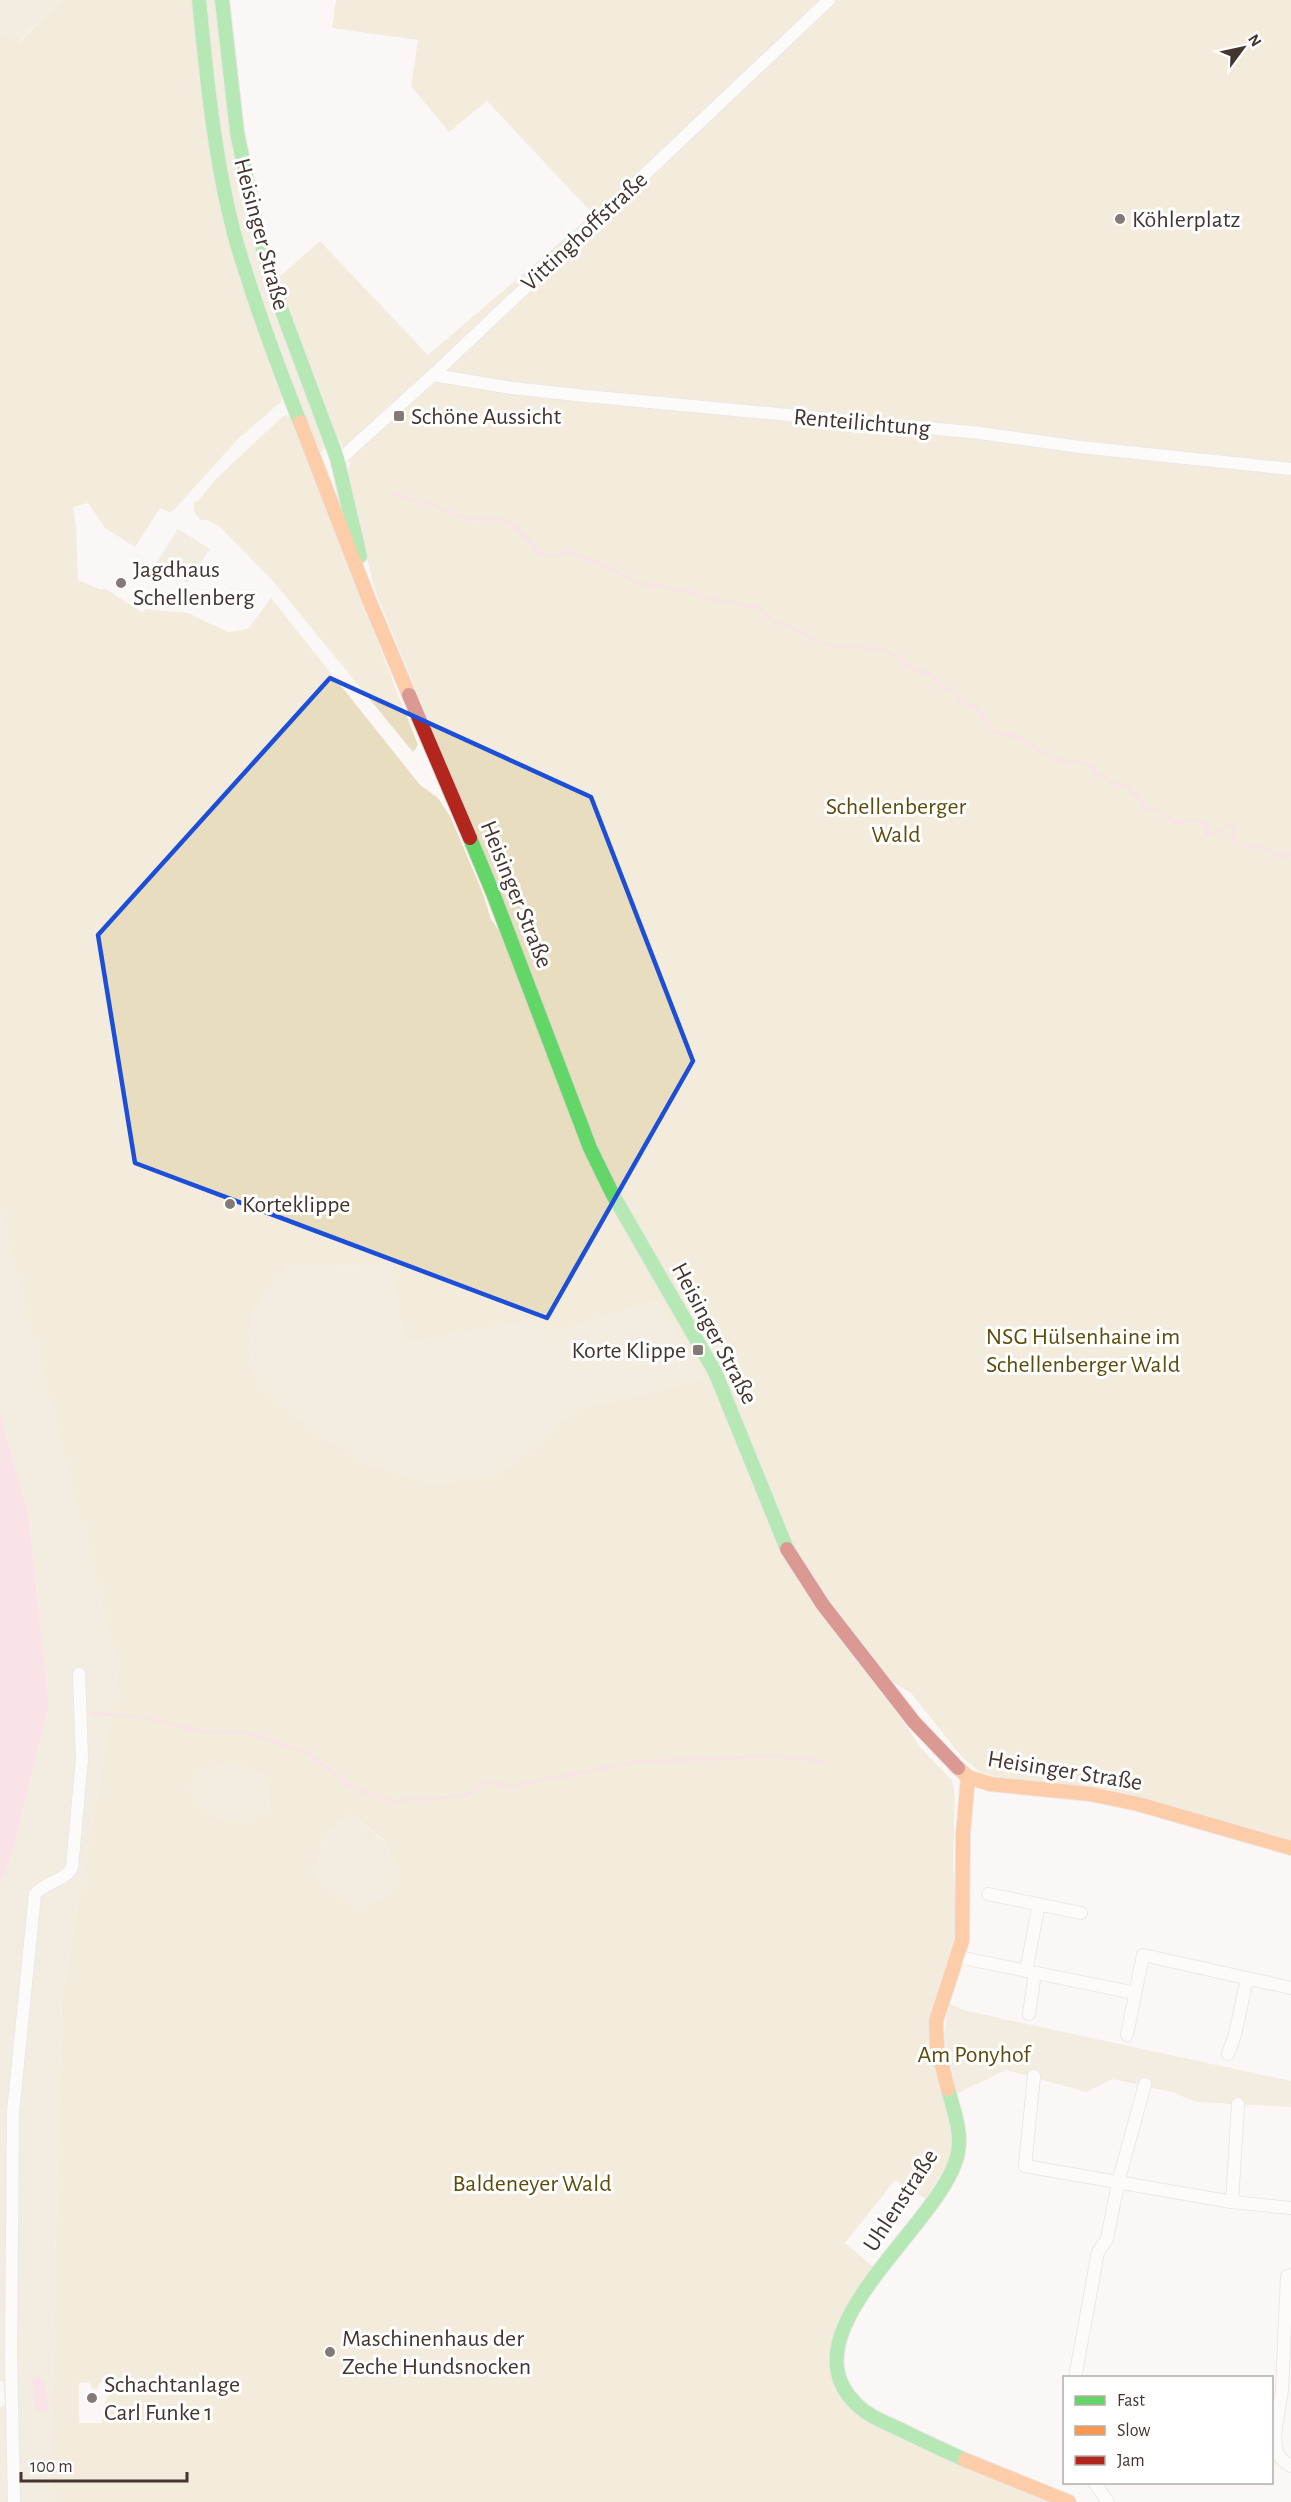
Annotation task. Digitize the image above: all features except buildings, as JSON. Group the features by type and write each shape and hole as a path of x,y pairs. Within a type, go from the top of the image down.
{"main road":[{"name":"Heisinger Straße","path":"199,0 213,125 222,176 237,243 269,343 369,600 493,893 597,1164 716,1372 770,1511 792,1559 823,1605 914,1722 943,1754 969,1777 990,1784 1090,1794 1138,1803 1291,1848"},
{"name":"Heisinger Straße","path":"222,0 228,65 240,148 254,214 266,261 338,460 369,600"},
{"path":"318,470 338,460"},
{"name":"Uhlenstraße","path":"969,1777 963,1832 964,1929 958,1957 939,2005 935,2031 940,2066 959,2145 947,2179 870,2286 845,2326 838,2352 839,2374 850,2398 873,2416 964,2460 1069,2502"}],"street":[{"name":"Vittinghoffstraße","path":"338,460 433,375 829,0"},
{"name":"Renteilichtung","path":"433,375 512,388 980,433 1080,447 1291,469"},
{"path":"14,2502 11,2356 13,2113 35,1893 40,1887 70,1872 73,1859 81,1759 79,1674"},
{"path":"988,1894 1081,1913"},
{"path":"1029,2014 1031,1972 1039,1904"},
{"path":"1127,2035 1143,1955 1291,1988"},
{"path":"958,1957 1135,1993"},
{"path":"1228,2054 1235,2035 1248,1979"},
{"path":"1034,2076 1025,2166 1118,2184 1232,2202 1291,2208"},
{"path":"1075,2376 1098,2252 1107,2239 1118,2184 1145,2085"},
{"path":"1232,2202 1239,2104"},
{"path":"1291,2275 1287,2276 1282,2390 1274,2427 1276,2453 1291,2466"},
{"path":"1095,2484 1108,2502"}],"highlighted area":[{"path":"330,678 591,797 693,1061 547,1318 135,1163 98,935"}],"green space":[{"path":"0,0 61,0 18,42 0,33"},
{"name":"Baldeneyer Wald","path":"61,0 194,0 206,117 283,395 281,402 237,440 173,511 169,512 160,508 135,547 105,528 88,503 73,507 78,580 102,590 104,588 142,612 146,609 188,613 228,632 248,629 271,598 420,785 438,798 450,816 482,891 491,919 499,931 583,1147 712,1379 787,1563 920,1747 952,1780 955,1796 953,1867 958,1937 935,1999 953,2153 926,2199 895,2180 845,2243 877,2270 838,2340 848,2400 1055,2502 49,2502 62,1995 119,1669 0,1207 0,33 19,42","holes":["392,1264 404,1344 540,1318 544,1335 657,1302 703,1378 572,1411 529,1451 493,1476 432,1483 370,1464 319,1435 263,1388 250,1364 253,1310 289,1265","225,1762 256,1773 266,1782 270,1814 234,1821 217,1817 208,1811 191,1792 198,1774","350,1814 382,1838 400,1872 385,1898 358,1907 317,1879 322,1838","89,2382 92,2389 97,2389 100,2382 111,2383 111,2390 102,2409 102,2423 79,2423 79,2383"]},
{"path":"205,0 218,0 236,157 322,433 325,448 319,455 244,249 220,136"},
{"name":"Schellenberger Wald","path":"336,0 1291,0 1291,1842 1258,1830 1123,1792 994,1776 980,1772 962,1757 911,1693 889,1680 797,1558 722,1372 603,1162 482,849 375,591 350,490 347,474 350,463 336,433 278,278 320,241 428,355 593,214 487,101 449,132 411,86 418,40 332,28"},
{"path":"289,415 418,745 413,752 272,580 221,528 208,520 201,520 194,512 194,502 198,501 217,478 283,416"},
{"path":"178,529 210,549 187,583 156,563"},
{"path":"0,1205 119,1669 62,1995 49,2502 0,2502 0,2407 5,2405 3,2381 0,2381 0,1886 13,1852 49,1705 28,1511 0,1413"},
{"path":"392,1264 404,1344 540,1318 544,1335 657,1302 703,1378 572,1411 529,1451 493,1476 432,1483 370,1464 319,1435 263,1388 250,1364 253,1310 289,1265"},
{"path":"225,1762 262,1777 268,1790 270,1815 234,1822 217,1817 200,1803 191,1792 198,1774"},
{"path":"350,1814 382,1839 400,1872 385,1899 358,1907 317,1879 322,1838"},
{"name":"Am Ponyhof","path":"948,2003 967,2011 1291,2081 1291,2107 1196,2102 1172,2092 1112,2079 1087,2092 1006,2070 956,2094 944,2037"}],"shaded area":[{"path":"0,1413 28,1511 49,1705 13,1852 0,1886"},
{"path":"38,2376 44,2382 46,2391 48,2409 44,2413 38,2411 34,2404 32,2379"}],"waterway":[{"path":"395,493 469,519 506,521 547,556 556,556 567,551 616,571 636,582 695,593 703,598 757,607 771,619 801,632 822,645 885,650 902,659 905,666 931,674 942,688 952,690 965,704 977,709 991,730 1024,740 1032,747 1059,760 1092,766 1093,770 1115,784 1128,786 1146,807 1160,811 1172,820 1177,822 1197,820 1209,826 1206,834 1209,835 1229,825 1232,827 1235,844 1263,848 1281,857 1291,855"},
{"path":"93,1713 141,1717 199,1731 245,1732 308,1753 351,1787 392,1801 465,1796 486,1781 512,1786 635,1762 774,1756 827,1762"}],"traffic: fast":[{"path":"199,0 213,123 229,214 259,312 300,422"},
{"path":"222,0 237,132 257,229 282,311 337,458 360,556"},
{"path":"470,838 590,1148 613,1195 715,1372 787,1549"},
{"path":"948,2089 958,2128 958,2152 947,2180 926,2211 874,2277 852,2311 839,2344 838,2375 856,2404 866,2412 965,2460"}],"traffic: slow":[{"path":"300,422 369,600 409,695"},
{"path":"958,1768 968,1777 990,1784 1090,1794 1138,1804 1291,1848"},
{"path":"948,2089 937,2047 936,2021 962,1941 963,1834 968,1777"},
{"path":"965,2460 1069,2502"}],"traffic: jam":[{"path":"409,695 470,838"},
{"path":"787,1549 823,1605 914,1722 958,1768"}],"place":[{"name":"Köhlerplatz","path":"1120,219"},
{"name":"Schöne Aussicht","path":"399,416"},
{"name":"Jagdhaus Schellenberg","path":"121,583"},
{"name":"Korteklippe","path":"230,1204"},
{"name":"Korte Klippe","path":"698,1350"},
{"name":"Maschinenhaus der Zeche Hundsnocken","path":"330,2352"},
{"name":"Schachtanlage Carl Funke 1","path":"92,2398"}],"park label":[{"name":"NSG Hülsenhaine im Schellenberger Wald","path":"1083,1350"}]}
